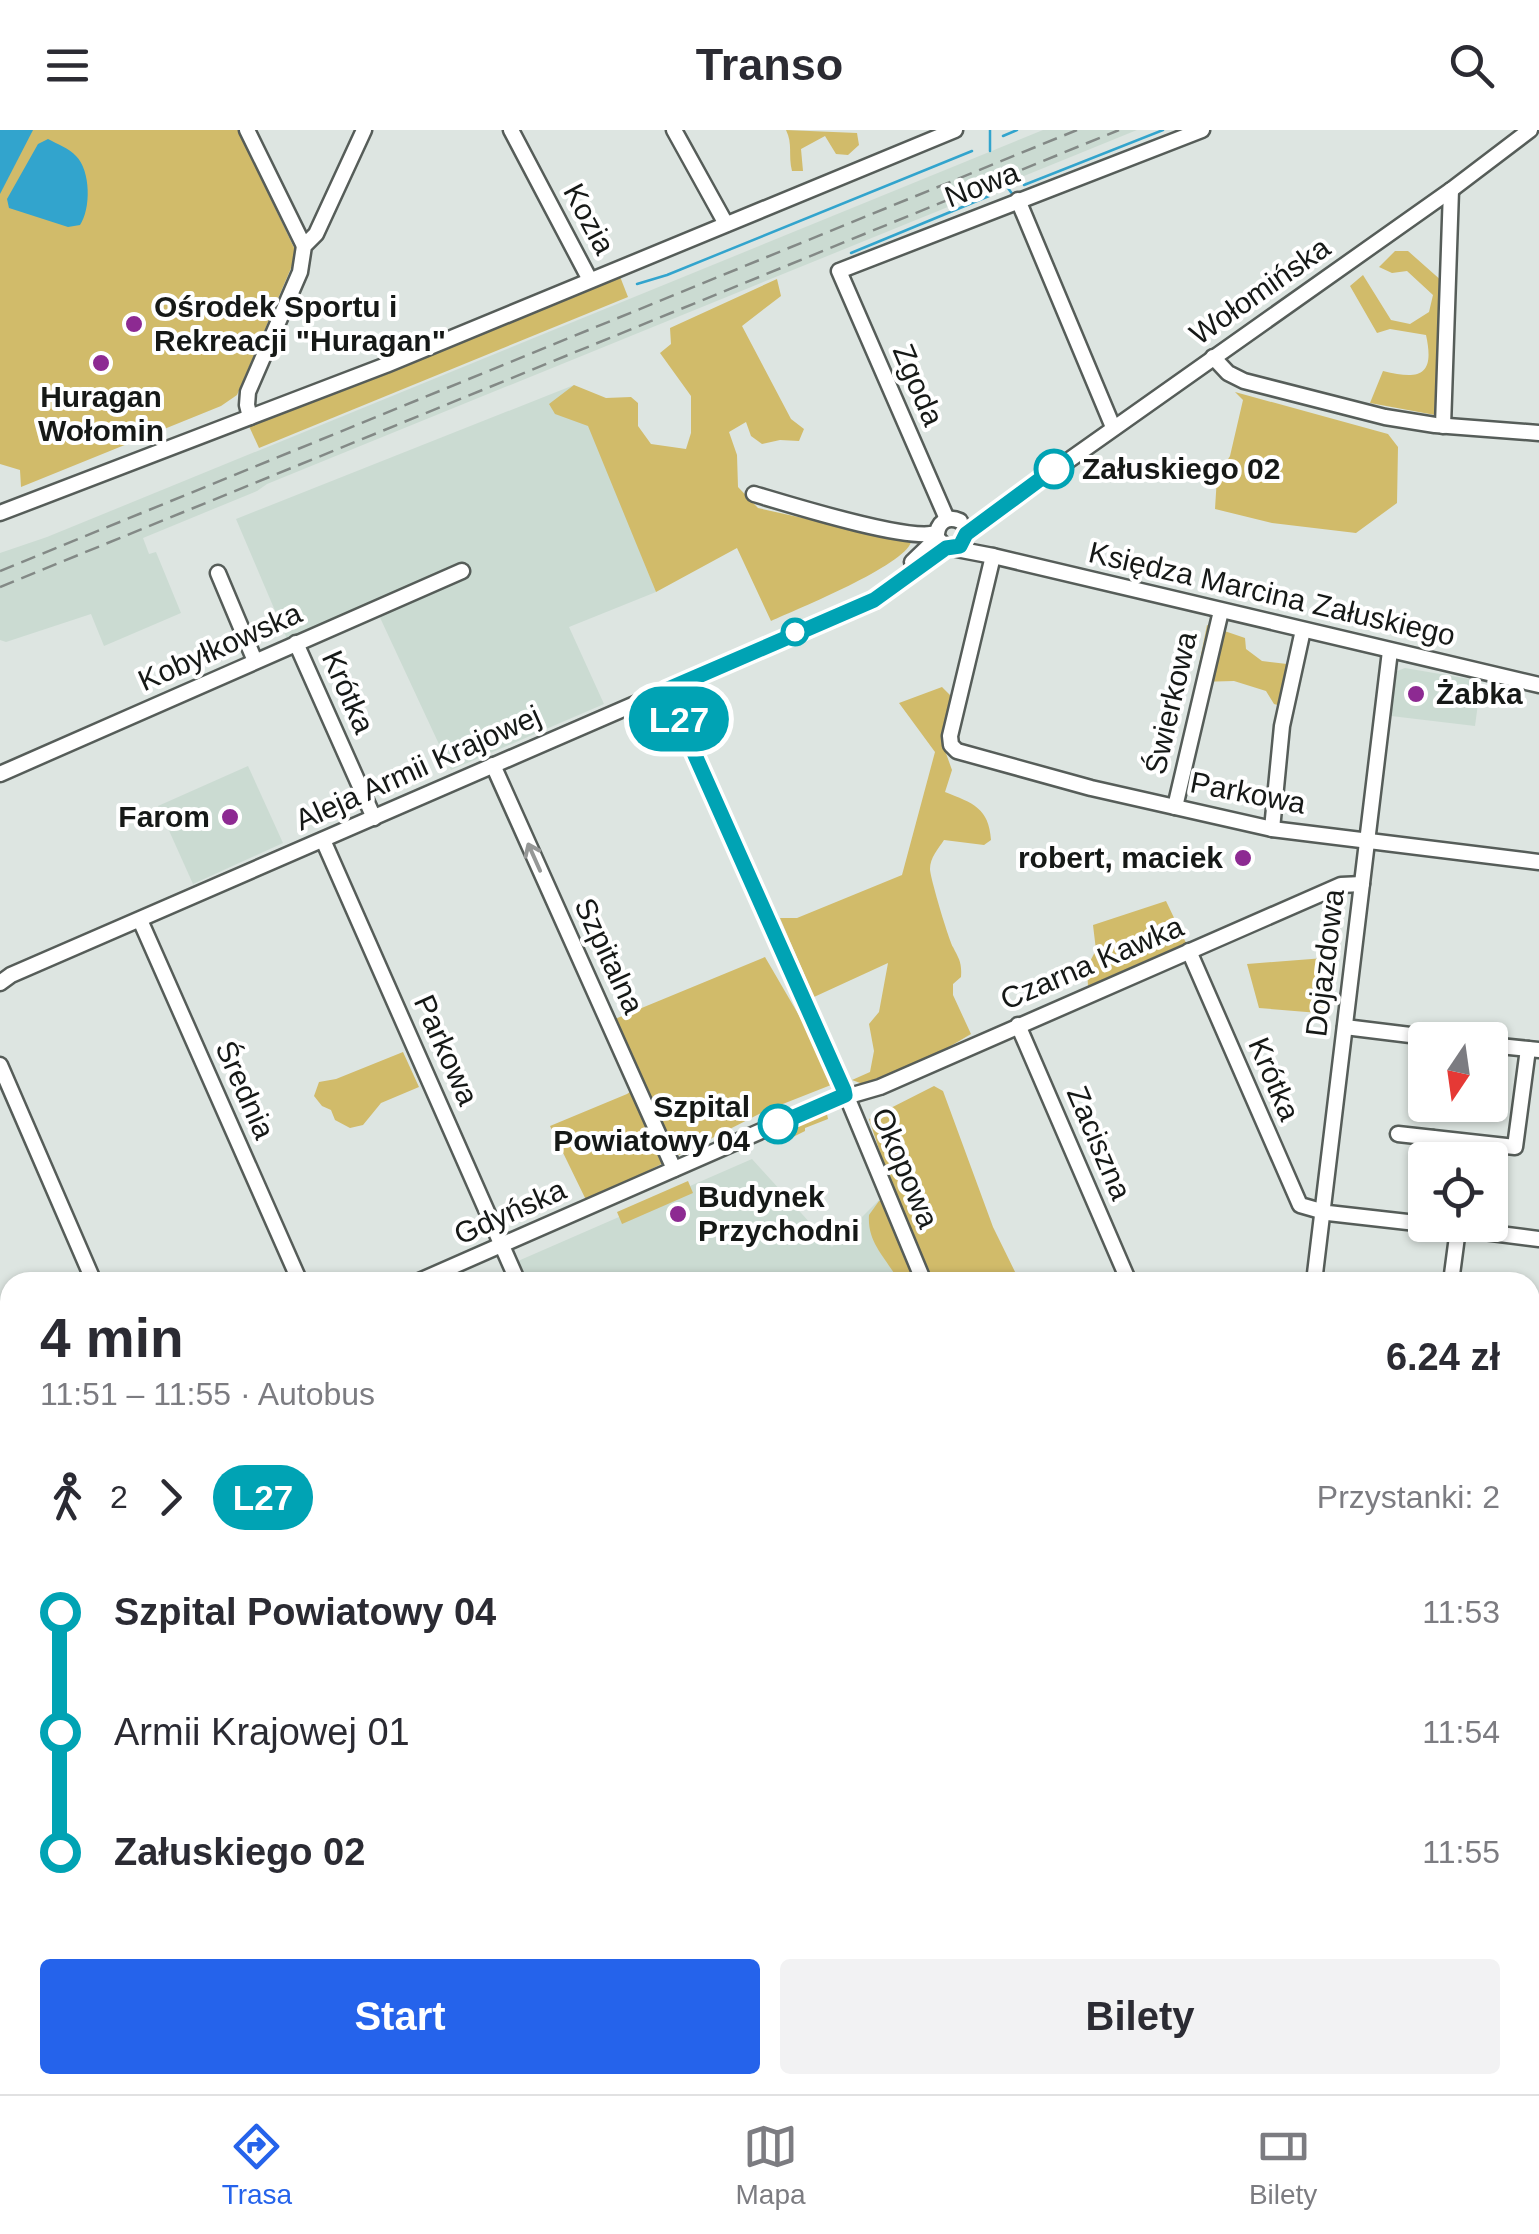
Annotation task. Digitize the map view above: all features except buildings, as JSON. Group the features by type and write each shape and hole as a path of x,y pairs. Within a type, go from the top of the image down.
{"street":[{"path":"247,130 304,246 300,272 248,392 246,406 250,418"},
{"path":"304,246 316,234 364,130"},
{"name":"Kozia","path":"511,130 590,280"},
{"path":"674,130 721,226"},
{"path":"0,514 250,418 955,130"},
{"name":"Nowa","path":"839,271 1202,130"},
{"name":"Wołomińska","path":"952,535 1019,494 1451,190 1530,130"},
{"path":"1443,426 1451,190"},
{"path":"1018,200 1113,427"},
{"name":"Zgoda","path":"839,271 952,535"},
{"path":"1214,357 1228,373 1244,381 1385,417 1443,426 1539,432"},
{"path":"754,494 878,526 924,535 952,535"},
{"name":"Księdza Marcina Załuskiego","path":"952,535 993,556 1539,685"},
{"name":"Aleja Armii Krajowej","path":"4,978 874,600 952,535"},
{"name":"Parkowa","path":"993,556 950,736 952,748 1091,788 1272,829 1539,862"},
{"name":"Kobyłkowska","path":"0,774 462,571"},
{"path":"218,573 256,661"},
{"name":"Świerkowa","path":"1175,807 1221,610"},
{"path":"1272,829 1282,726 1304,630"},
{"name":"Krótka","path":"296,643 374,818"},
{"name":"Dojazdowa","path":"1315,1272 1390,651"},
{"name":"Okopowa","path":"666,690 920,1272"},
{"name":"Szpitalna","path":"493,765 674,1170"},
{"name":"Parkowa","path":"323,840 514,1272"},
{"name":"Czarna Kawka","path":"845,1095 880,1087 1341,885 1362,884"},
{"name":"Średnia","path":"140,920 296,1272"},
{"name":"Krótka","path":"1189,952 1297,1201 1304,1208 1322,1212"},
{"name":"Zaciszna","path":"1018,1025 1125,1272"},
{"path":"1345,1027 1408,1035"},
{"path":"1398,1134 1515,1147 1534,1050 1508,1046"},
{"path":"0,1065 90,1272"},
{"name":"Gdyńska","path":"441,1272 845,1095"},
{"path":"1433,1138 1433,1142"},
{"path":"1322,1212 1408,1223"},
{"path":"1508,1235 1539,1239"},
{"path":"1453,1272 1457,1242"}],"shaded area":[{"name":"Ośrodek Sportu i Rekreacji \"Huragan\"","path":"0,130 238,130 297,254 237,395 221,406 21,487 20,470 0,464"},
{"path":"786,130 857,133 859,145 848,155 836,154 825,136 801,149 803,171 792,171"},
{"path":"1043,130 1137,130 143,538 149,554 156,552 181,613 104,646 91,614 6,642 0,640 0,553"},
{"path":"1395,251 1408,251 1443,282 1435,415 1370,403 1383,371 1415,374 1422,372 1428,359 1426,335 1390,329 1377,333 1350,286 1363,275 1391,320 1410,324 1429,312 1433,295 1407,271 1392,273 1379,267"},
{"path":"619,274 628,297 259,448 248,424"},
{"path":"777,279 781,296 742,326 791,419 804,429 799,441 762,444 751,436 746,422 729,432 737,455 738,487 758,508 911,542 904,552 871,574 771,621 737,548 656,592 588,426 555,414 549,404 574,385 606,398 631,397 638,403 638,426 651,444 686,449 691,433 691,396 660,353 671,344 670,328"},
{"path":"574,385 656,592 569,627 604,704 451,770 376,609 290,646 236,519"},
{"path":"1235,392 1388,434 1398,447 1397,503 1356,533 1272,523 1215,509 1217,477 1230,456 1243,400"},
{"path":"1207,625 1245,638 1246,649 1262,661 1287,664 1281,706 1274,704 1266,691 1234,681 1197,682 1193,694"},
{"path":"1405,668 1481,681 1475,726 1391,716 1397,671"},
{"path":"942,687 954,699 943,745 952,770 945,792 978,808 987,821 991,840 984,845 944,840 930,865 960,964 961,977 953,984 953,995 971,1034 937,1054 863,1084 852,1080 870,1072 874,1051 869,1024 879,1012 888,963 814,997 780,918 797,918 902,875 935,752 899,703"},
{"path":"248,766 283,843 193,884 158,806"},
{"path":"1166,901 1186,943 1088,986 1087,967 1096,950 1093,925"},
{"path":"765,957 804,1024 831,1085 765,1111 587,1202 550,1126 627,1094 643,1083 615,1019"},
{"path":"1337,957 1331,1014 1259,1008 1247,964"},
{"path":"403,1052 419,1087 381,1103 363,1125 350,1128 335,1120 331,1110 314,1096 319,1082"},
{"path":"934,1086 943,1091 993,1227 1015,1272 893,1272 874,1243 869,1215 883,1201 897,1234 904,1225 869,1119"},
{"path":"826,1109 828,1119 779,1144 767,1142 774,1133"},
{"path":"752,1159 832,1247 882,1197 915,1272 523,1272 518,1261"},
{"path":"688,1181 693,1193 622,1224 617,1212"}],"water":[{"path":"0,130 33,130 0,194"},
{"path":"48,139 73,153 84,171 88,200 80,225 68,227 9,208 7,199 38,144"}],"waterway":[{"path":"990,130 990,151"},
{"path":"1003,136 1017,130"},
{"path":"1024,185 1163,130"},
{"path":"637,284 972,151"},
{"path":"1005,184 1013,195"},
{"path":"851,253 989,196"}],"railway":[{"path":"0,571 1077,130"},
{"path":"0,587 1119,130"}],"bus line":[{"name":"L27","path":"778,1124 845,1095 844,1090 666,690 874,600 946,548 960,546 966,534 1054,469"}],"place":[{"name":"Ośrodek Sportu i Rekreacji \"Huragan\"","path":"134,324"},
{"name":"Huragan Wołomin","path":"101,363"},
{"name":"Załuskiego 02","path":"1054,469"},
{"name":"Żabka","path":"1416,694"},
{"name":"Farom","path":"230,817"},
{"name":"robert, maciek","path":"1243,858"},
{"name":"Szpital Powiatowy 04","path":"778,1124"},
{"name":"Budynek Przychodni","path":"678,1214"}]}
